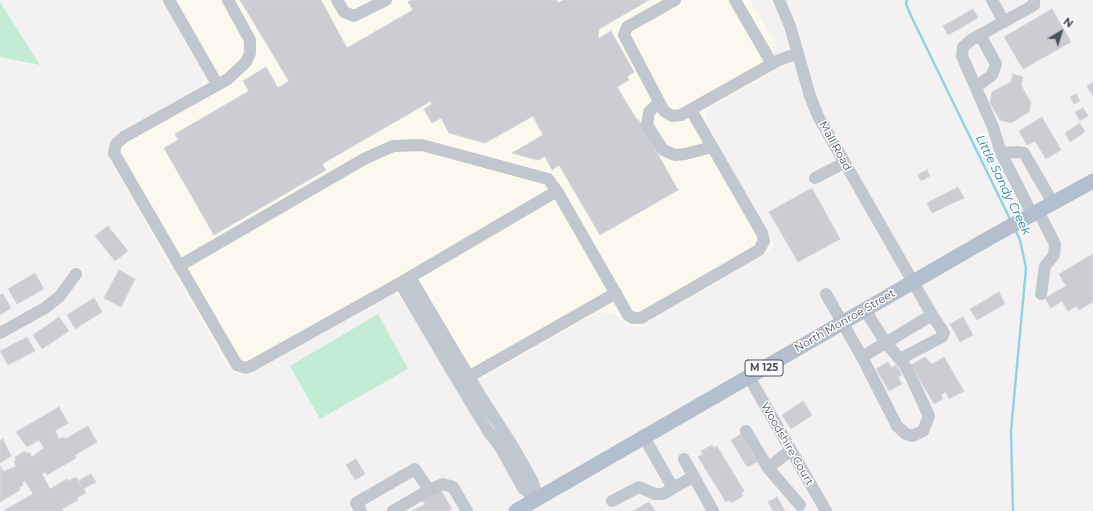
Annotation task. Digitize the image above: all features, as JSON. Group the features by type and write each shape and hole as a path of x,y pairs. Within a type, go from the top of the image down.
{"main road":[{"name":"North Monroe Street","path":"516,511 991,237 1093,181"}],"street":[{"path":"169,0 218,84"},
{"path":"228,0 248,35 251,49 248,58 240,68 218,84 124,137 114,149 114,153 233,361 240,367 246,368 251,366 405,280 557,191"},
{"path":"337,0 344,12 354,16 386,0"},
{"path":"675,0 627,27 624,35 664,111 672,116 681,115 772,64 798,53"},
{"path":"735,0 772,64"},
{"name":"Mall Road","path":"779,0 790,26 810,96 818,116 932,315 944,333 942,337 900,359"},
{"path":"1034,0 1034,5 980,35 963,47 962,56 993,127 1001,153 1035,213 1055,244 1054,255 1045,266 1041,294"},
{"path":"994,1 1004,22"},
{"path":"976,87 992,75 996,64 980,35"},
{"path":"659,102 649,112 647,125 663,150 675,155 685,154 712,146"},
{"path":"178,266 364,159 393,146 410,145 432,147 539,175 548,179 557,191 628,314 633,318 641,318 762,247 764,241 762,233 691,110"},
{"path":"1001,153 1024,153 1053,203"},
{"path":"815,178 844,163"},
{"path":"0,333 45,308 60,296 76,274"},
{"path":"405,280 464,380 512,445 533,482 537,499"},
{"path":"464,380 616,294"},
{"path":"826,294 862,357 897,426 906,434 912,436 923,431 929,416 900,359 886,343 865,310"},
{"path":"862,357 932,315"},
{"name":"Woodshire Court","path":"749,377 826,511"},
{"path":"746,431 768,468 800,505"},
{"path":"644,436 673,488"},
{"path":"768,468 791,450"},
{"path":"684,459 713,511"},
{"path":"361,511 356,503 415,469 429,490"},
{"path":"612,501 639,487 656,494 663,494 693,477"},
{"path":"393,511 429,490 443,484 453,487 467,511"}],"shaded area":[{"path":"162,0 750,0 776,45 759,54 770,74 711,107 706,114 705,121 773,242 772,247 769,252 639,327 628,326 614,313 596,313 458,391 404,298 392,293 248,375 235,373 225,363 109,158 109,145 117,136 201,86 205,77"}],"green space":[{"path":"0,2 40,65 0,57"},
{"path":"378,314 408,369 320,419 290,366"}],"building":[{"path":"240,0 321,0 347,48 413,10 408,2 411,0 557,0 558,3 563,0 649,0 599,29 598,39 611,31 634,72 627,77 629,80 617,87 637,120 638,119 678,190 600,235 559,165 552,170 545,156 538,160 512,153 543,135 533,116 485,143 449,133 441,118 432,123 424,109 432,104 431,101 322,164 326,170 214,235 164,148 178,140 175,134 249,91 243,81 266,67 278,88 289,81"},
{"path":"973,9 978,18 948,35 943,26"},
{"path":"1052,9 1071,42 1023,69 1004,37"},
{"path":"1013,74 1023,77 1021,85 1031,103 1029,112 1011,123 1000,120 990,103 992,92 1011,82"},
{"path":"1093,82 1093,96 1087,86"},
{"path":"1076,94 1080,101 1074,104 1070,97"},
{"path":"1083,108 1088,116 1080,121 1075,112"},
{"path":"1042,117 1061,150 1046,159 1035,141 1027,145 1019,131"},
{"path":"1080,123 1085,132 1070,142 1065,133"},
{"path":"927,170 930,176 921,181 918,175"},
{"path":"958,187 964,198 932,213 927,203"},
{"path":"812,188 840,239 798,262 769,212"},
{"path":"108,226 128,251 115,261 95,236"},
{"path":"1093,254 1093,302 1079,310 1077,306 1068,311 1062,301 1051,308 1045,298 1066,286 1059,274"},
{"path":"119,270 135,279 121,307 104,298"},
{"path":"35,273 44,289 17,304 8,289"},
{"path":"999,292 1005,304 977,320 970,309"},
{"path":"3,294 11,308 0,315 0,295"},
{"path":"94,298 102,312 75,329 67,315"},
{"path":"59,317 69,331 42,349 33,335"},
{"path":"963,317 973,335 960,342 950,324"},
{"path":"27,337 35,351 8,365 0,351"},
{"path":"925,357 932,364 944,357 964,391 949,399 946,392 941,395 943,399 934,404 911,365"},
{"path":"888,362 892,368 896,365 902,375 898,377 902,384 889,391 876,369"},
{"path":"803,401 812,415 791,429 782,415"},
{"path":"59,407 68,423 55,431 59,439 64,437 65,439 88,426 97,442 75,455 76,458 47,475 45,472 42,474 50,489 67,479 68,481 76,477 86,493 77,498 78,500 62,509 63,511 3,511 33,494 25,481 19,488 20,490 0,502 0,466 4,472 16,466 14,461 16,460 15,457 25,451 27,454 29,452 32,457 44,448 39,440 27,447 16,432"},
{"path":"741,434 757,462 747,467 731,440"},
{"path":"3,439 11,456 0,463 0,441"},
{"path":"712,445 714,448 717,446 744,491 741,493 743,496 731,503 729,500 726,502 698,457 703,454 701,451"},
{"path":"356,459 365,474 355,480 346,465"},
{"path":"91,474 96,482 83,489 78,481"},
{"path":"440,489 452,509 449,511 412,511 425,504 422,500"},
{"path":"777,497 785,511 773,511 768,502"},
{"path":"649,502 655,511 633,511"}],"waterway":[{"name":"Little Sandy Creek","path":"907,0 906,4 912,18 1011,221"},
{"name":"Little Sandy Creek","path":"1013,511 1011,431 1026,268 1020,240 1015,229"}]}
